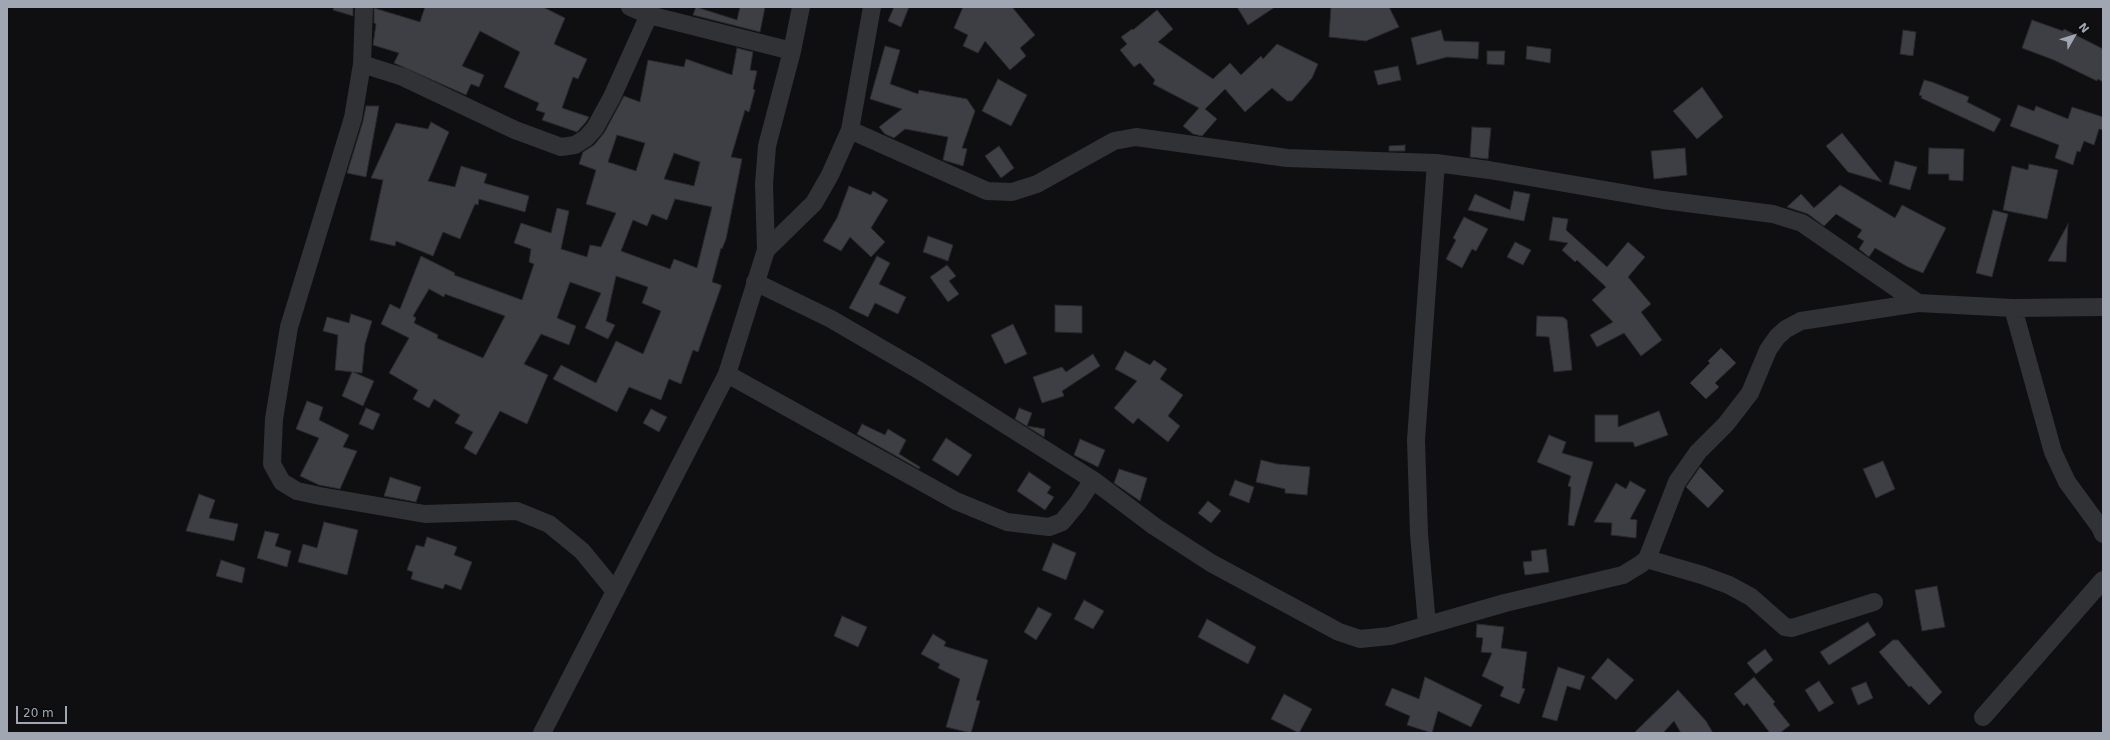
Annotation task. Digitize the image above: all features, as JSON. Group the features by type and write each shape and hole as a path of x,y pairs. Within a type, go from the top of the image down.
{"street":[{"path":"364,7 362,64 353,118 288,327 274,419 272,464 282,482 297,491 320,496 425,514 517,511 549,524 582,551 614,590"},
{"path":"630,7 649,15 792,51"},
{"path":"542,733 614,590 728,374 766,250 764,184 768,146 792,51 801,7"},
{"path":"766,250 814,203 830,175 850,130 872,7"},
{"path":"362,64 403,77 514,130 561,147 575,145 586,138 595,128 612,97 649,15"},
{"path":"850,130 987,191 1012,192 1037,184 1114,141 1136,137 1287,158 1436,163 1489,170 1663,200 1787,217 1802,222 1918,303"},
{"path":"1427,625 1419,534 1416,440 1436,163"},
{"path":"755,282 831,320 922,372 1093,480 1154,526 1211,563 1339,632 1360,639 1390,636 1505,603 1622,575 1638,567 1646,559 1677,482 1698,452 1726,424 1750,393 1768,350 1777,337 1786,329 1801,320 1918,303 2013,308 2103,307"},
{"path":"2013,308 2053,452 2067,482 2100,527 2103,534"},
{"path":"728,374 956,501 1008,522 1049,527 1062,522 1077,504 1093,480"},
{"path":"1646,559 1702,575 1729,585 1751,597 1785,627 1792,628 1874,602"},
{"path":"1983,717 2103,580"}],"building":[{"path":"334,7 353,7 353,16 333,10"},
{"path":"425,7 543,7 565,18 554,44 587,59 578,79 573,77 562,108 589,117 586,122 577,132 542,120 545,113 536,110 539,103 504,87 520,52 480,31 462,66 484,75 479,87 471,84 466,95 394,63 399,53 373,45 376,24 374,23 374,8 420,22"},
{"path":"696,7 737,20 740,7 765,7 760,32 693,15"},
{"path":"894,7 909,7 901,27 888,21"},
{"path":"963,7 1012,7 1035,35 1020,48 1026,56 1010,70 985,41 978,53 963,46 968,35 954,28"},
{"path":"1237,7 1275,7 1248,25"},
{"path":"1331,7 1389,7 1399,27 1366,41 1329,37"},
{"path":"1157,10 1173,29 1158,42 1213,79 1230,63 1241,75 1261,56 1263,59 1277,44 1318,64 1312,78 1292,101 1287,101 1272,88 1245,112 1225,89 1205,109 1217,119 1202,136 1193,134 1183,126 1199,108 1153,84 1155,80 1140,63 1134,67 1120,50 1127,44 1121,37 1132,29 1133,30"},
{"path":"2032,20 2063,31 2064,29 2103,49 2103,82 2098,79 2097,81 2054,60 2022,48"},
{"path":"1441,30 1444,41 1479,42 1478,59 1447,57 1417,65 1411,38"},
{"path":"1903,30 1916,32 1913,56 1900,54"},
{"path":"885,46 900,50 890,84 918,94 919,90 967,99 975,111 962,148 967,149 963,166 943,160 948,137 905,129 894,138 885,134 879,127 902,109 870,99"},
{"path":"1527,46 1551,49 1550,63 1526,59"},
{"path":"737,48 753,52 750,70 757,71 753,89 755,90 749,112 745,110 731,157 742,159 726,239 722,249 721,248 712,282 721,285 721,287 698,352 693,350 681,384 669,379 661,400 629,387 617,412 553,379 561,365 596,383 616,341 643,354 661,311 642,303 648,287 616,276 606,321 615,325 608,339 585,328 601,293 570,282 557,318 576,326 569,345 541,334 524,364 548,375 527,424 500,411 476,455 464,448 473,432 455,423 460,415 434,399 429,408 413,399 418,390 389,373 409,338 381,324 390,304 400,309 421,256 455,273 454,275 522,300 534,264 529,262 531,249 514,243 521,223 551,233 557,208 569,211 561,249 587,257 590,245 601,247 616,213 586,204 596,170 579,164 583,152 594,145 604,133 624,96 640,102 648,60 684,67 686,59 732,75","holes":["617,135 645,143 636,171 608,162","674,153 700,162 694,186 664,179","675,199 712,207 697,268 674,259 670,269 621,251 633,220 647,226 652,214 667,220","429,289 444,297 445,294 505,316 483,358 437,338 438,335 414,323 416,318 413,316"]},
{"path":"1487,51 1505,51 1504,65 1487,64"},
{"path":"1398,66 1401,80 1378,85 1374,71"},
{"path":"998,79 1027,95 1011,126 982,111"},
{"path":"1924,80 1969,97 1967,102 2001,119 1994,132 1921,98 1922,96 1919,95"},
{"path":"1702,87 1723,117 1697,139 1673,111"},
{"path":"2018,105 2034,111 2036,106 2068,119 2072,107 2103,117 2103,130 2099,129 2094,145 2084,141 2080,152 2077,151 2073,165 2055,158 2059,145 2010,126"},
{"path":"366,106 379,106 366,177 347,173 363,121"},
{"path":"431,122 449,132 428,181 455,187 461,166 487,174 484,183 529,196 525,212 479,199 478,205 475,204 460,239 443,232 433,256 396,241 395,246 370,240 383,180 371,178 396,123 428,129"},
{"path":"1472,127 1491,128 1488,159 1470,157"},
{"path":"1842,133 1882,182 1848,172 1826,146"},
{"path":"1405,145 1405,151 1389,151 1389,146"},
{"path":"999,146 1014,168 1001,178 985,156"},
{"path":"1685,148 1687,175 1654,179 1651,151"},
{"path":"1929,148 1964,149 1963,181 1949,180 1949,174 1928,174"},
{"path":"1895,161 1917,167 1910,190 1889,184"},
{"path":"2029,164 2058,170 2047,219 2003,210 2012,166 2028,170"},
{"path":"1840,185 1895,218 1902,205 1946,228 1923,273 1908,267 1875,248 1869,257 1859,249 1864,241 1857,237 1862,230 1836,214 1824,226 1808,214 1787,207 1801,194 1814,208"},
{"path":"849,186 871,195 873,191 888,200 871,228 885,242 871,257 850,237 841,251 823,241 837,218"},
{"path":"1514,191 1530,194 1524,221 1468,210 1475,194 1510,210"},
{"path":"1993,210 2008,214 1992,277 1976,273"},
{"path":"1464,217 1488,229 1476,251 1472,249 1462,268 1446,259 1456,240 1453,238"},
{"path":"1553,217 1568,219 1566,230 1607,267 1628,242 1645,257 1628,277 1651,304 1641,312 1662,340 1641,356 1624,333 1597,347 1590,335 1613,322 1592,300 1606,287 1577,260 1575,262 1562,250 1568,243 1549,240"},
{"path":"2068,224 2066,262 2048,261"},
{"path":"928,236 953,245 948,261 923,252"},
{"path":"1515,242 1531,250 1523,265 1507,257"},
{"path":"877,256 890,263 879,284 906,297 898,314 875,303 868,317 849,308"},
{"path":"947,265 956,276 949,281 959,294 948,302 930,277"},
{"path":"1055,305 1082,306 1082,333 1055,332"},
{"path":"351,314 372,321 365,344 362,373 353,372 374,381 363,406 342,396 352,372 335,370 338,335 323,331 327,317 349,323"},
{"path":"1537,316 1563,317 1567,320 1572,370 1554,372 1549,337 1536,336"},
{"path":"1013,324 1027,354 1005,364 991,335"},
{"path":"1721,348 1736,363 1715,383 1719,387 1706,399 1690,383 1710,363 1708,361"},
{"path":"1125,351 1150,365 1154,360 1167,369 1160,379 1183,395 1168,416 1180,426 1168,442 1138,418 1133,424 1114,408 1137,381 1115,369"},
{"path":"1093,354 1100,366 1062,391 1064,396 1042,403 1033,377 1062,367 1066,372"},
{"path":"307,401 323,407 319,420 349,435 343,447 357,451 340,489 319,485 300,476 319,438 296,429"},
{"path":"366,408 380,414 373,430 359,424"},
{"path":"1019,408 1032,413 1027,426 1045,429 1044,437 1015,419"},
{"path":"651,409 667,417 659,432 643,423"},
{"path":"1659,411 1668,435 1635,447 1633,442 1595,442 1595,415 1618,415 1618,427"},
{"path":"862,424 885,435 888,429 906,440 899,454 920,467 919,469 857,434"},
{"path":"1549,435 1566,442 1562,453 1593,462 1574,526 1568,525 1571,487 1568,486 1571,476 1537,462"},
{"path":"946,438 972,455 958,476 932,460"},
{"path":"1080,439 1105,450 1098,467 1074,455"},
{"path":"1261,460 1277,464 1310,467 1307,495 1285,493 1285,489 1256,482"},
{"path":"1883,461 1895,489 1876,498 1863,469"},
{"path":"1700,467 1724,491 1708,508 1686,487"},
{"path":"1119,469 1147,478 1140,501 1114,483"},
{"path":"1029,472 1051,487 1047,493 1054,497 1045,510 1017,491"},
{"path":"390,477 421,487 416,502 384,496"},
{"path":"1235,480 1254,487 1249,503 1229,495"},
{"path":"1630,481 1646,490 1630,519 1637,520 1636,538 1611,535 1612,523 1594,522 1616,483 1626,489"},
{"path":"199,494 215,500 209,518 238,524 234,541 186,531"},
{"path":"1208,501 1221,511 1211,523 1198,513"},
{"path":"324,522 358,530 347,575 298,562 303,544 317,548"},
{"path":"265,531 279,534 275,546 291,551 287,567 257,558"},
{"path":"427,537 457,547 454,555 472,562 461,590 445,584 443,589 411,579 413,572 407,570 416,545 424,547"},
{"path":"1053,543 1076,553 1066,580 1042,570"},
{"path":"1546,549 1549,572 1525,575 1523,562 1532,561 1531,551"},
{"path":"221,560 245,568 242,583 216,576"},
{"path":"1937,586 1945,627 1922,631 1915,590"},
{"path":"1084,600 1104,611 1093,629 1074,619"},
{"path":"1038,607 1052,614 1036,640 1024,632"},
{"path":"842,616 867,627 858,647 834,636"},
{"path":"1207,619 1256,647 1248,664 1198,637"},
{"path":"1868,622 1876,635 1829,665 1820,652"},
{"path":"1477,624 1504,627 1501,648 1527,652 1522,688 1525,689 1519,704 1500,696 1504,687 1482,676 1492,653 1481,652 1483,638 1476,637"},
{"path":"933,634 946,642 944,646 988,660 976,700 980,701 971,733 946,727 960,679 938,668 940,664 921,654"},
{"path":"1893,640 1898,640 1942,692 1929,705 1911,686 1909,687 1879,652"},
{"path":"1765,649 1773,660 1756,674 1747,663"},
{"path":"1608,658 1634,680 1616,700 1591,678"},
{"path":"1558,667 1585,676 1580,690 1567,686 1557,721 1542,717"},
{"path":"1425,677 1482,705 1471,727 1438,711 1432,733 1407,725 1410,716 1385,705 1392,688 1419,699"},
{"path":"1754,677 1775,702 1773,704 1790,725 1780,733 1770,733 1747,703 1744,706 1734,694"},
{"path":"1819,681 1834,703 1819,712 1805,690"},
{"path":"1866,682 1873,698 1858,705 1851,688"},
{"path":"1678,690 1706,721 1713,733 1681,733 1674,721 1663,733 1634,733"},
{"path":"1284,694 1312,709 1299,733 1271,719"}]}
